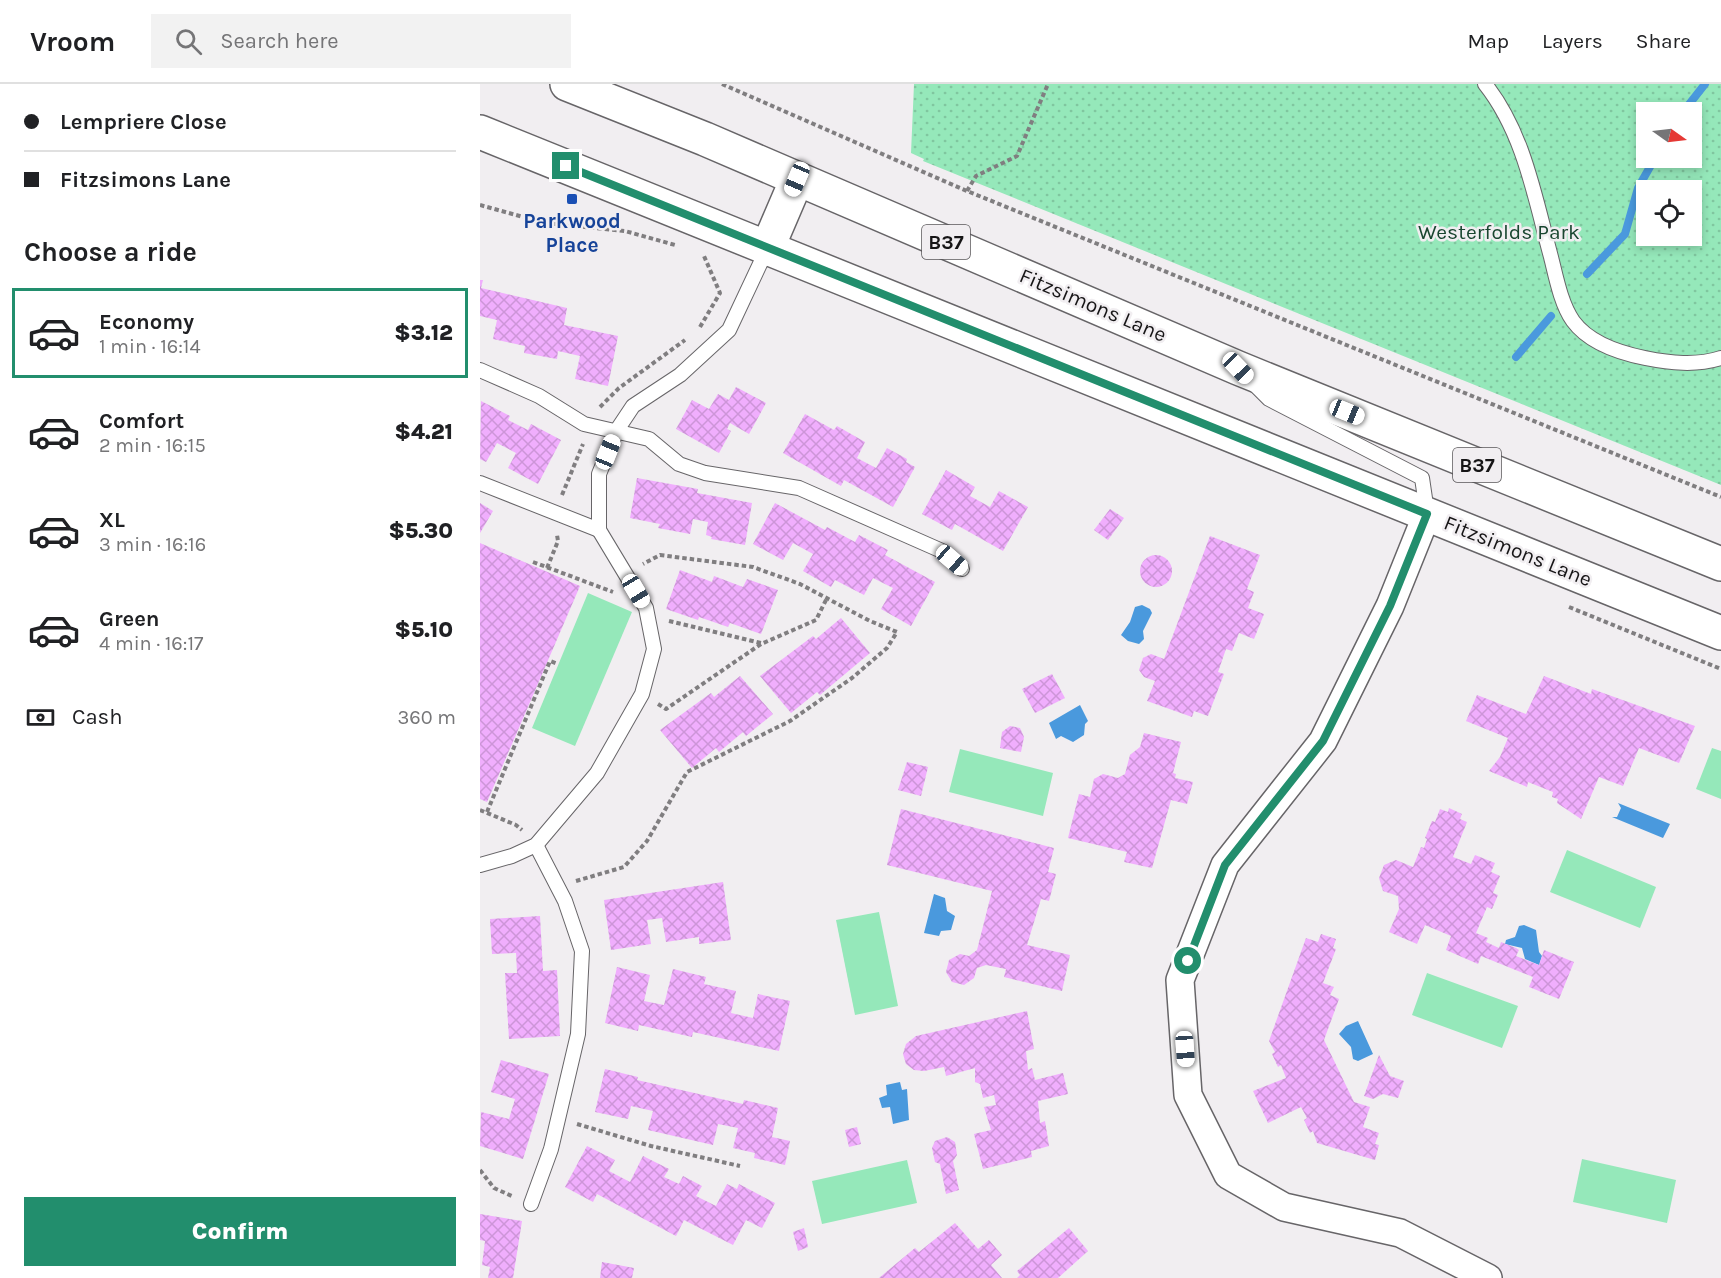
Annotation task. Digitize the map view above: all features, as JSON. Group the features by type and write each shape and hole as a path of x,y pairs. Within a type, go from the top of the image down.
{"main road":[{"name":"Fitzsimons Lane","path":"567,84 797,179 1238,368 1721,564"},
{"name":"Fitzsimons Lane","path":"480,132 1721,633"},
{"path":"767,249 797,179"}],"street":[{"path":"1427,514 1390,606 1323,741 1225,865 1180,980 1188,1095 1228,1175 1284,1207 1400,1233 1488,1278"}],"lane":[{"path":"1485,84 1497,99 1520,145 1554,269 1573,322 1585,333 1606,346 1633,356 1667,362 1691,363 1721,357"},
{"path":"480,865 512,856 536,845 597,773 642,694 654,649 648,616 646,608 600,530 598,474 616,430 633,406 680,375 729,330 767,249"},
{"path":"1238,368 1269,399 1422,478 1427,514"},
{"path":"480,370 539,396 584,424 616,430 649,440 679,464 705,473 799,488 942,551 962,569"},
{"path":"480,483 600,530"},
{"path":"531,1204 551,1149 578,1034 582,951 557,886 536,845"}],"path":[{"path":"722,84 967,191 1721,497"},
{"path":"967,191 976,176 1017,156 1048,84"},
{"path":"480,205 545,223 625,231 676,246"},
{"path":"695,252 712,260"},
{"path":"533,562 623,596 616,582 660,555 753,567 780,575 870,621 897,632 887,648 852,678 790,721 687,772 647,841 624,867 557,886"},
{"path":"642,694 666,709 761,644 816,621 827,598"},
{"path":"648,616 761,644"},
{"path":"487,812 550,661 558,664"},
{"path":"480,810 516,825 536,845"},
{"path":"559,1118 651,1146 740,1166"},
{"path":"480,1170 494,1188 531,1204"}],"green space":[{"name":"Westerfolds Park","path":"914,84 1721,84 1721,485 923,161 924,159 911,153"},
{"path":"588,593 632,612 575,746 532,728"},
{"path":"1712,748 1721,751 1721,799 1696,789"},
{"path":"960,749 1053,773 1043,816 949,792"},
{"path":"1567,850 1656,887 1640,928 1550,892"},
{"path":"879,912 898,1006 855,1015 836,920"},
{"path":"1427,973 1518,1006 1502,1048 1412,1015"},
{"path":"1582,1159 1676,1180 1667,1223 1573,1202"},
{"path":"907,1160 917,1203 822,1224 812,1181"}],"water":[{"path":"1142,605 1150,609 1152,613 1143,631 1144,639 1139,644 1128,641 1121,635 1130,622 1135,607"},
{"path":"1080,705 1088,721 1085,724 1084,735 1073,742 1061,736 1056,739 1049,723"},
{"path":"1618,803 1670,824 1663,838 1612,817 1617,817 1621,808"},
{"path":"934,894 945,898 947,911 955,916 951,930 941,931 939,936 924,933"},
{"path":"1524,925 1536,930 1539,952 1542,956 1539,965 1525,959 1522,948 1505,944 1506,940 1515,937 1519,926"},
{"path":"1358,1021 1373,1054 1358,1061 1353,1059 1351,1047 1339,1034 1346,1026"},
{"path":"900,1082 902,1090 907,1089 909,1120 893,1124 890,1107 882,1108 879,1098 887,1095 886,1085"}],"building":[{"path":"480,280 483,280 481,288 567,308 564,325 618,336 608,386 575,379 580,356 558,351 557,359 524,353 525,346 493,339 497,320 480,316"},
{"path":"736,387 766,403 749,434 730,423 727,429 731,431 719,453 676,429 692,400 709,409 718,394 729,400"},
{"path":"481,401 510,416 508,420 528,430 531,424 561,440 538,484 508,468 516,453 497,443 486,462 480,459"},
{"path":"805,414 834,430 837,426 865,442 857,458 876,468 887,448 907,459 906,462 915,467 893,507 844,480 841,486 783,453"},
{"path":"946,470 975,487 970,496 990,507 999,491 1028,507 1003,551 955,524 952,530 922,514"},
{"path":"637,478 698,489 697,493 752,503 745,545 711,539 712,537 706,535 708,522 693,519 690,534 658,528 660,524 630,518"},
{"path":"480,503 493,511 480,533"},
{"path":"775,503 825,530 827,527 855,542 859,535 888,550 885,555 935,582 911,626 881,609 893,588 873,578 864,595 835,580 831,587 803,571 813,554 793,543 783,560 753,544"},
{"path":"1110,509 1124,518 1108,540 1094,530"},
{"path":"1210,536 1260,555 1247,589 1254,592 1248,608 1264,614 1254,639 1239,633 1232,651 1226,649 1218,672 1224,674 1208,716 1194,711 1192,717 1147,701 1155,681 1144,677 1139,670 1143,658 1151,654 1164,659"},
{"path":"480,543 580,586 487,802 480,799"},
{"path":"1156,555 1167,560 1172,571 1167,582 1156,587 1145,582 1140,571 1145,560"},
{"path":"680,570 712,582 714,576 743,587 747,579 778,590 761,634 730,623 728,627 666,609"},
{"path":"841,618 870,653 820,695 817,692 791,713 760,676 813,636 816,639"},
{"path":"1052,674 1065,698 1035,713 1022,689"},
{"path":"740,676 773,714 746,736 743,732 719,752 716,748 692,768 660,730 711,693 714,697"},
{"path":"1544,676 1591,694 1592,689 1695,726 1679,763 1639,748 1623,786 1599,777 1581,819 1557,803 1558,799 1552,797 1553,792 1528,782 1527,787 1489,771 1500,757 1508,738 1466,721 1477,695 1526,714"},
{"path":"1010,726 1020,728 1024,737 1021,752 1000,748 1002,732"},
{"path":"1144,733 1181,742 1173,773 1176,774 1175,778 1193,782 1187,804 1171,800 1152,868 1124,862 1127,852 1068,838 1079,794 1090,797 1094,779 1103,774 1118,778 1125,774 1130,755 1140,747"},
{"path":"907,762 928,767 921,796 898,790"},
{"path":"1449,808 1462,814 1460,819 1467,822 1453,857 1471,864 1475,855 1495,863 1491,872 1500,876 1493,893 1498,895 1492,909 1487,907 1476,933 1488,938 1486,942 1499,948 1501,942 1516,948 1519,950 1516,956 1539,965 1544,950 1574,962 1559,999 1529,987 1533,977 1481,956 1478,964 1446,950 1451,936 1425,925 1417,944 1389,932 1399,909 1398,896 1383,891 1379,878 1384,865 1396,860 1413,867 1421,847 1424,848 1427,839 1425,838 1432,821 1435,822 1440,809 1448,812"},
{"path":"901,809 1054,848 1048,872 1056,874 1049,901 1041,899 1027,945 1070,955 1062,991 1004,977 1006,969 986,965 977,968 974,978 964,985 952,982 946,972 949,960 960,954 969,956 977,950 992,891 887,865"},
{"path":"723,882 731,940 699,944 699,937 666,942 662,918 647,920 651,944 611,950 604,900"},
{"path":"540,916 543,971 557,970 560,1036 509,1039 505,973 517,973 516,953 492,954 490,919"},
{"path":"1321,934 1336,939 1333,948 1336,949 1323,983 1334,987 1330,995 1339,999 1324,1040 1354,1102 1370,1107 1363,1127 1379,1133 1375,1144 1379,1145 1375,1160 1317,1143 1313,1131 1310,1133 1304,1120 1307,1118 1301,1107 1268,1123 1253,1091 1286,1078 1281,1065 1278,1067 1272,1054 1275,1052 1269,1041 1306,938 1318,942"},
{"path":"617,967 650,975 644,1001 664,1005 673,969 706,977 704,984 736,991 731,1013 753,1018 758,994 790,1001 779,1051 693,1032 692,1037 639,1025 638,1031 605,1023"},
{"path":"1027,1011 1034,1049 1026,1051 1028,1070 1032,1068 1035,1080 1063,1073 1068,1094 1038,1101 1040,1123 1045,1121 1049,1146 1031,1151 1032,1157 983,1169 974,1134 991,1130 984,1107 996,1105 994,1095 983,1098 980,1084 975,1082 975,1068 946,1076 944,1067 924,1071 914,1070 906,1064 903,1054 906,1044 916,1036"},
{"path":"1379,1055 1390,1076 1404,1081 1398,1098 1383,1094 1373,1099 1364,1096"},
{"path":"501,1060 549,1074 523,1159 480,1146 481,1112 509,1119 515,1099 491,1092"},
{"path":"605,1069 638,1077 637,1080 743,1104 744,1100 778,1108 772,1137 790,1141 785,1165 754,1158 755,1153 733,1148 738,1128 718,1124 713,1145 648,1130 653,1111 631,1106 628,1119 595,1112"},
{"path":"857,1127 861,1144 849,1147 845,1130"},
{"path":"947,1137 955,1142 957,1155 953,1161 959,1190 946,1194 940,1164 935,1162 932,1148 935,1141"},
{"path":"587,1146 615,1160 609,1171 630,1182 643,1156 669,1169 664,1177 679,1184 683,1176 702,1186 696,1196 716,1206 727,1184 737,1189 739,1184 775,1203 762,1228 746,1220 733,1245 684,1220 676,1236 597,1194 593,1202 565,1187"},
{"path":"480,1214 522,1221 513,1278 488,1278 490,1267 482,1265 485,1241 480,1240"},
{"path":"955,1223 978,1249 989,1240 1002,1255 991,1265 1002,1278 879,1278 915,1248 919,1252"},
{"path":"804,1228 808,1247 798,1251 793,1232"},
{"path":"1069,1228 1088,1251 1058,1278 1017,1278 1020,1275 1017,1271"},
{"path":"602,1262 634,1268 632,1278 600,1278"}],"waterway":[{"path":"1691,102 1705,84"},
{"path":"1587,274 1625,234 1638,188 1649,168"},
{"path":"1516,357 1551,316"}],"place":[{"name":"Parkwood Place","path":"572,199"}],"route":[{"path":"566,166 1427,514 1390,606 1323,741 1225,865 1188,961"}]}
